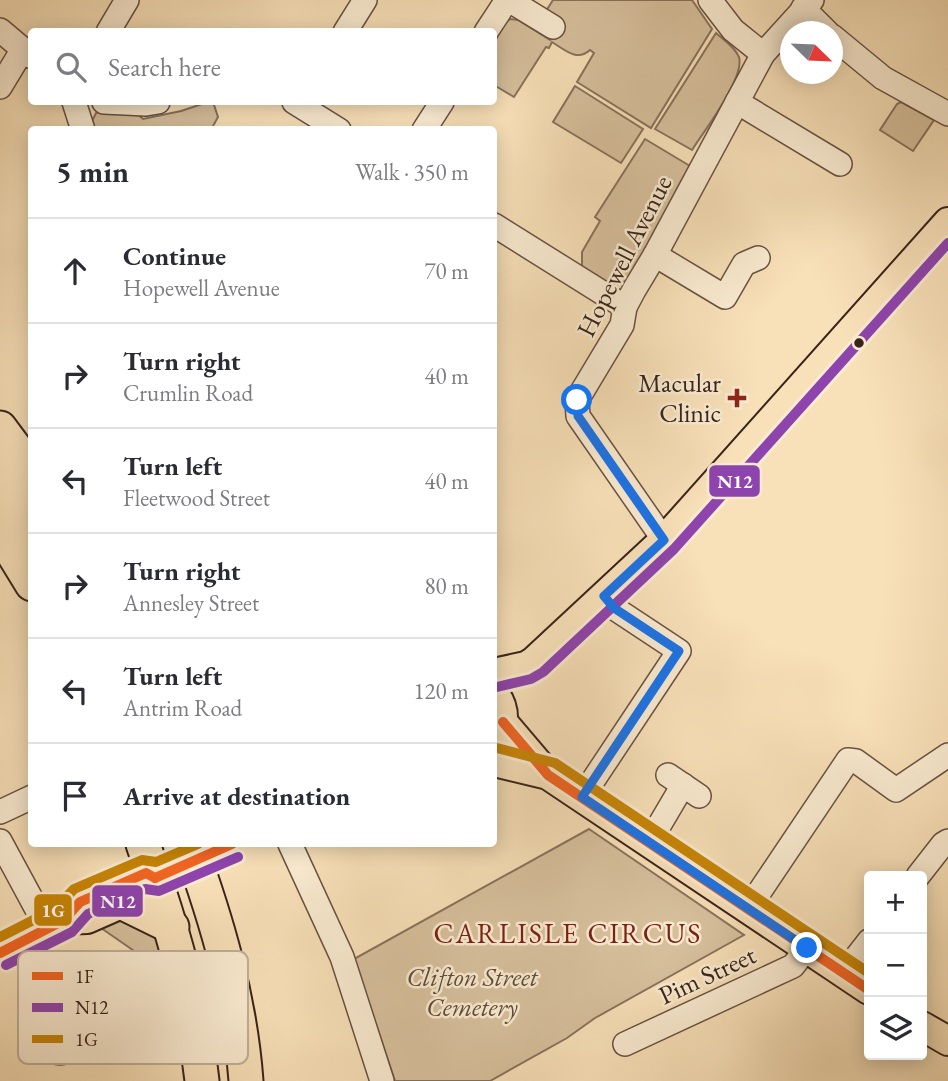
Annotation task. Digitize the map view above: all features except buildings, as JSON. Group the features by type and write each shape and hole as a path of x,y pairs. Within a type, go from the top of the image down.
{"highway":[{"path":"0,428 28,466"},
{"path":"0,460 28,498"},
{"path":"0,498 28,539"},
{"path":"0,532 28,578"},
{"path":"144,847 178,951"},
{"path":"165,847 200,951"},
{"path":"214,847 207,893 224,951"},
{"path":"214,847 240,951"},
{"path":"123,903 172,927"},
{"path":"248,981 258,1021 265,1081"}],"main road":[{"path":"864,987 548,775 498,717 526,666 664,540 948,222"},
{"path":"497,672 526,666"},
{"path":"497,763 548,775"},
{"path":"155,878 210,847"},
{"path":"0,953 56,924 80,902 146,873 155,878"},
{"path":"56,924 86,919 153,890 155,878"},
{"path":"927,1029 948,1041"}],"street":[{"path":"110,28 127,0"},
{"path":"348,28 365,0"},
{"path":"489,28 508,0 553,27"},
{"path":"710,0 733,30 763,54"},
{"path":"807,4 819,21"},
{"name":"Hopewell Avenue","path":"664,540 578,416 577,400 622,325 625,307 763,54 807,4"},
{"path":"0,30 27,53 0,87"},
{"path":"843,45 883,78 948,114"},
{"path":"737,102 840,164"},
{"path":"75,105 81,126"},
{"path":"301,105 334,126"},
{"path":"427,126 440,105"},
{"path":"497,227 625,307"},
{"path":"654,255 725,297 744,264 758,258"},
{"path":"582,797 679,651 614,608 604,596"},
{"path":"748,909 848,760 856,761 896,790 948,755"},
{"path":"650,841 683,786"},
{"path":"0,812 28,799"},
{"path":"0,841 56,924"},
{"path":"922,871 948,841"},
{"path":"291,847 342,957 382,1081"},
{"path":"844,973 864,947"},
{"name":"Pim Street","path":"625,1044 793,966 807,948"}],"green space":[{"path":"553,0 692,0 712,29 651,128 577,82 594,53 590,50 576,55 552,42 514,97 497,87 497,38 503,25 510,19 518,20 550,40 562,22 546,11"},
{"path":"716,33 735,50 739,57 739,66 730,91 692,150 655,129"},
{"path":"575,86 643,129 621,163 553,122"},
{"path":"901,102 934,120 913,151 880,130"},
{"path":"199,105 214,105 218,117 213,126 93,126 92,121 100,111 136,113 143,119"},
{"path":"645,139 690,166 631,276 625,282 613,285 593,276 582,266 582,252 600,221 595,217"},
{"name":"Clifton Street Cemetery","path":"589,829 744,935 595,1018 567,1038 490,1081 395,1081 354,959"},
{"path":"118,920 131,923 154,936 160,951 134,951 101,928"}],"transit line":[{"name":"N12","path":"497,687 531,679 543,672 674,549 948,243"},
{"name":"1F","path":"503,722 548,775 864,987"},
{"name":"1G","path":"497,748 555,763 864,970"},
{"name":"1G","path":"0,937 55,909 74,889 142,860 156,862 191,847"},
{"name":"1F","path":"155,878 225,847"},
{"name":"N12","path":"34,951 72,932 88,914 145,889 159,891 238,857"},
{"name":"1F","path":"0,953 64,920 80,902 146,873 155,878"},
{"name":"N12","path":"6,965 18,959"}],"place":[{"name":"Macular Clinic","path":"737,398"}],"district":[{"name":"CARLISLE CIRCUS","path":"568,933"}],"route":[{"path":"577,400 578,416 664,540 604,596 614,608 679,651 582,797 807,948"}]}
